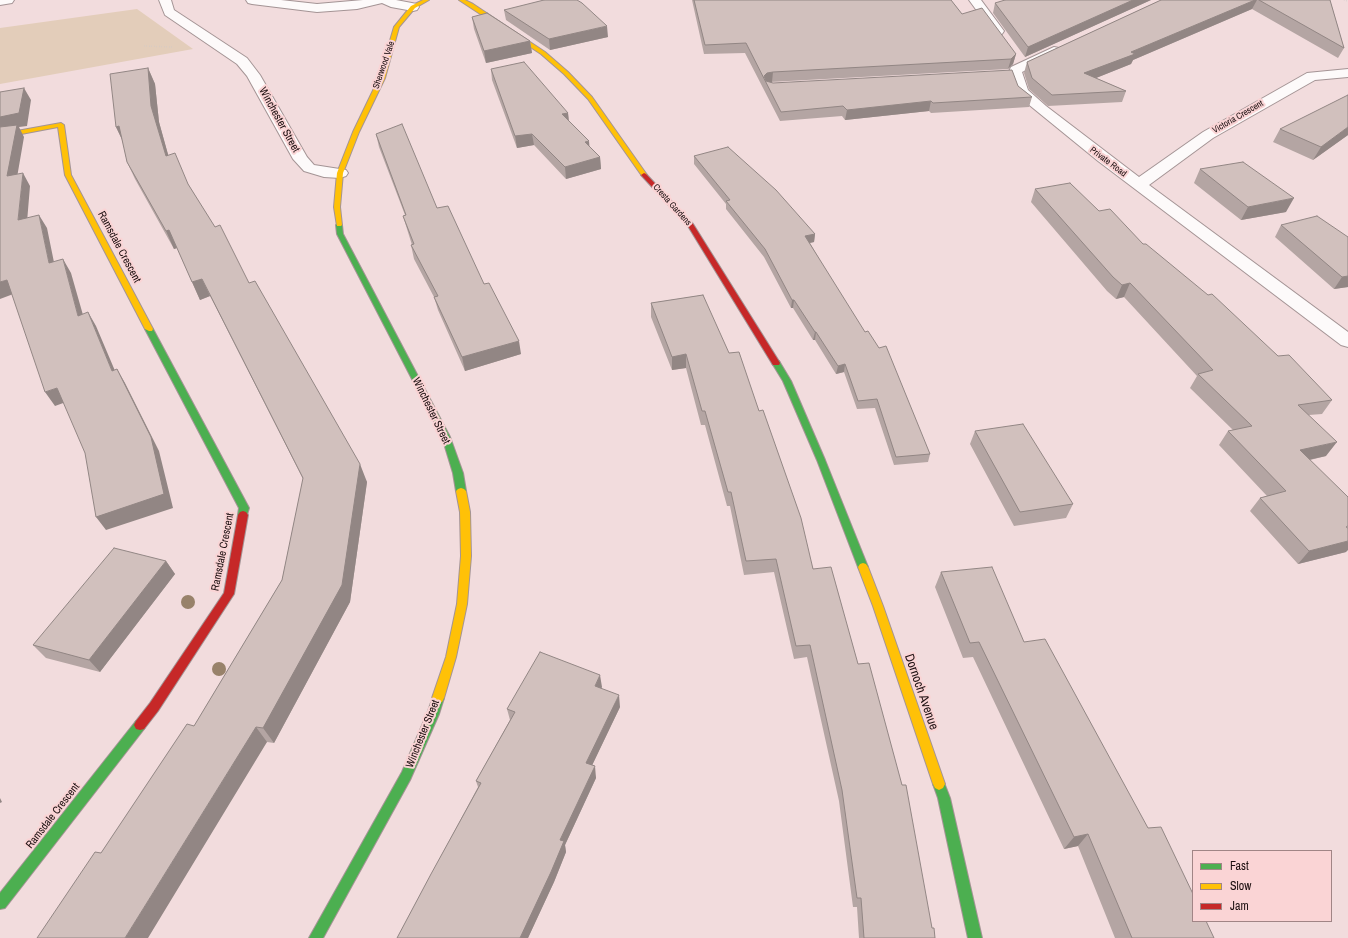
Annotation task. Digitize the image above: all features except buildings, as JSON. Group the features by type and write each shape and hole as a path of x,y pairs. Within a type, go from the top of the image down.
{"street":[{"path":"0,1 8,0"},
{"name":"Winchester Street","path":"165,0 169,12 242,61 253,74 301,159 309,168 324,172 340,173 337,207 340,234 446,437 458,473 465,512 466,556 462,604 451,657 433,714 406,776 316,938"},
{"path":"252,0 317,8 356,5 379,0"},
{"path":"386,0 413,8 427,0"},
{"name":"Cresta Gardens","path":"461,0 471,5 543,53 566,73 590,98 643,174 691,225 787,381 820,460"},
{"path":"976,0 1007,44"},
{"name":"Sherwood Vale","path":"340,173 356,132 382,78 397,27 413,8"},
{"name":"Private Road","path":"1067,45 1014,67 1022,92 1040,109 1139,185 1348,341"},
{"name":"Victoria Crescent","path":"1139,185 1208,134 1312,76 1348,73"},
{"name":"Ramsdale Crescent","path":"0,136 61,125 68,175 244,508 229,594 154,707 0,903"},
{"name":"Dornoch Avenue","path":"820,460 878,606 944,798 975,938"}],"path":[{"path":"1344,0 1348,1"}],"shaded area":[{"path":"137,9 193,49 0,84 0,28"}],"traffic: fast":[{"path":"339,225 340,234 446,437 458,473 461,491"},
{"path":"149,329 244,508 243,515"},
{"path":"776,363 787,381 821,460 863,567"},
{"path":"316,938 406,776 433,714 438,698"},
{"path":"0,903 140,725"},
{"path":"939,784 944,798 975,938"}],"traffic: slow":[{"path":"339,225 337,207 340,173 356,132 382,78 397,27 413,7 427,0"},
{"path":"461,0 471,5 543,53 566,73 590,98 644,175"},
{"path":"0,136 61,125 68,175 149,329"},
{"path":"438,698 451,657 462,604 466,556 465,512 461,491"},
{"path":"863,567 878,606 939,784"}],"traffic: jam":[{"path":"644,175 691,225 776,363"},
{"path":"140,725 154,707 229,594 243,515"}]}
